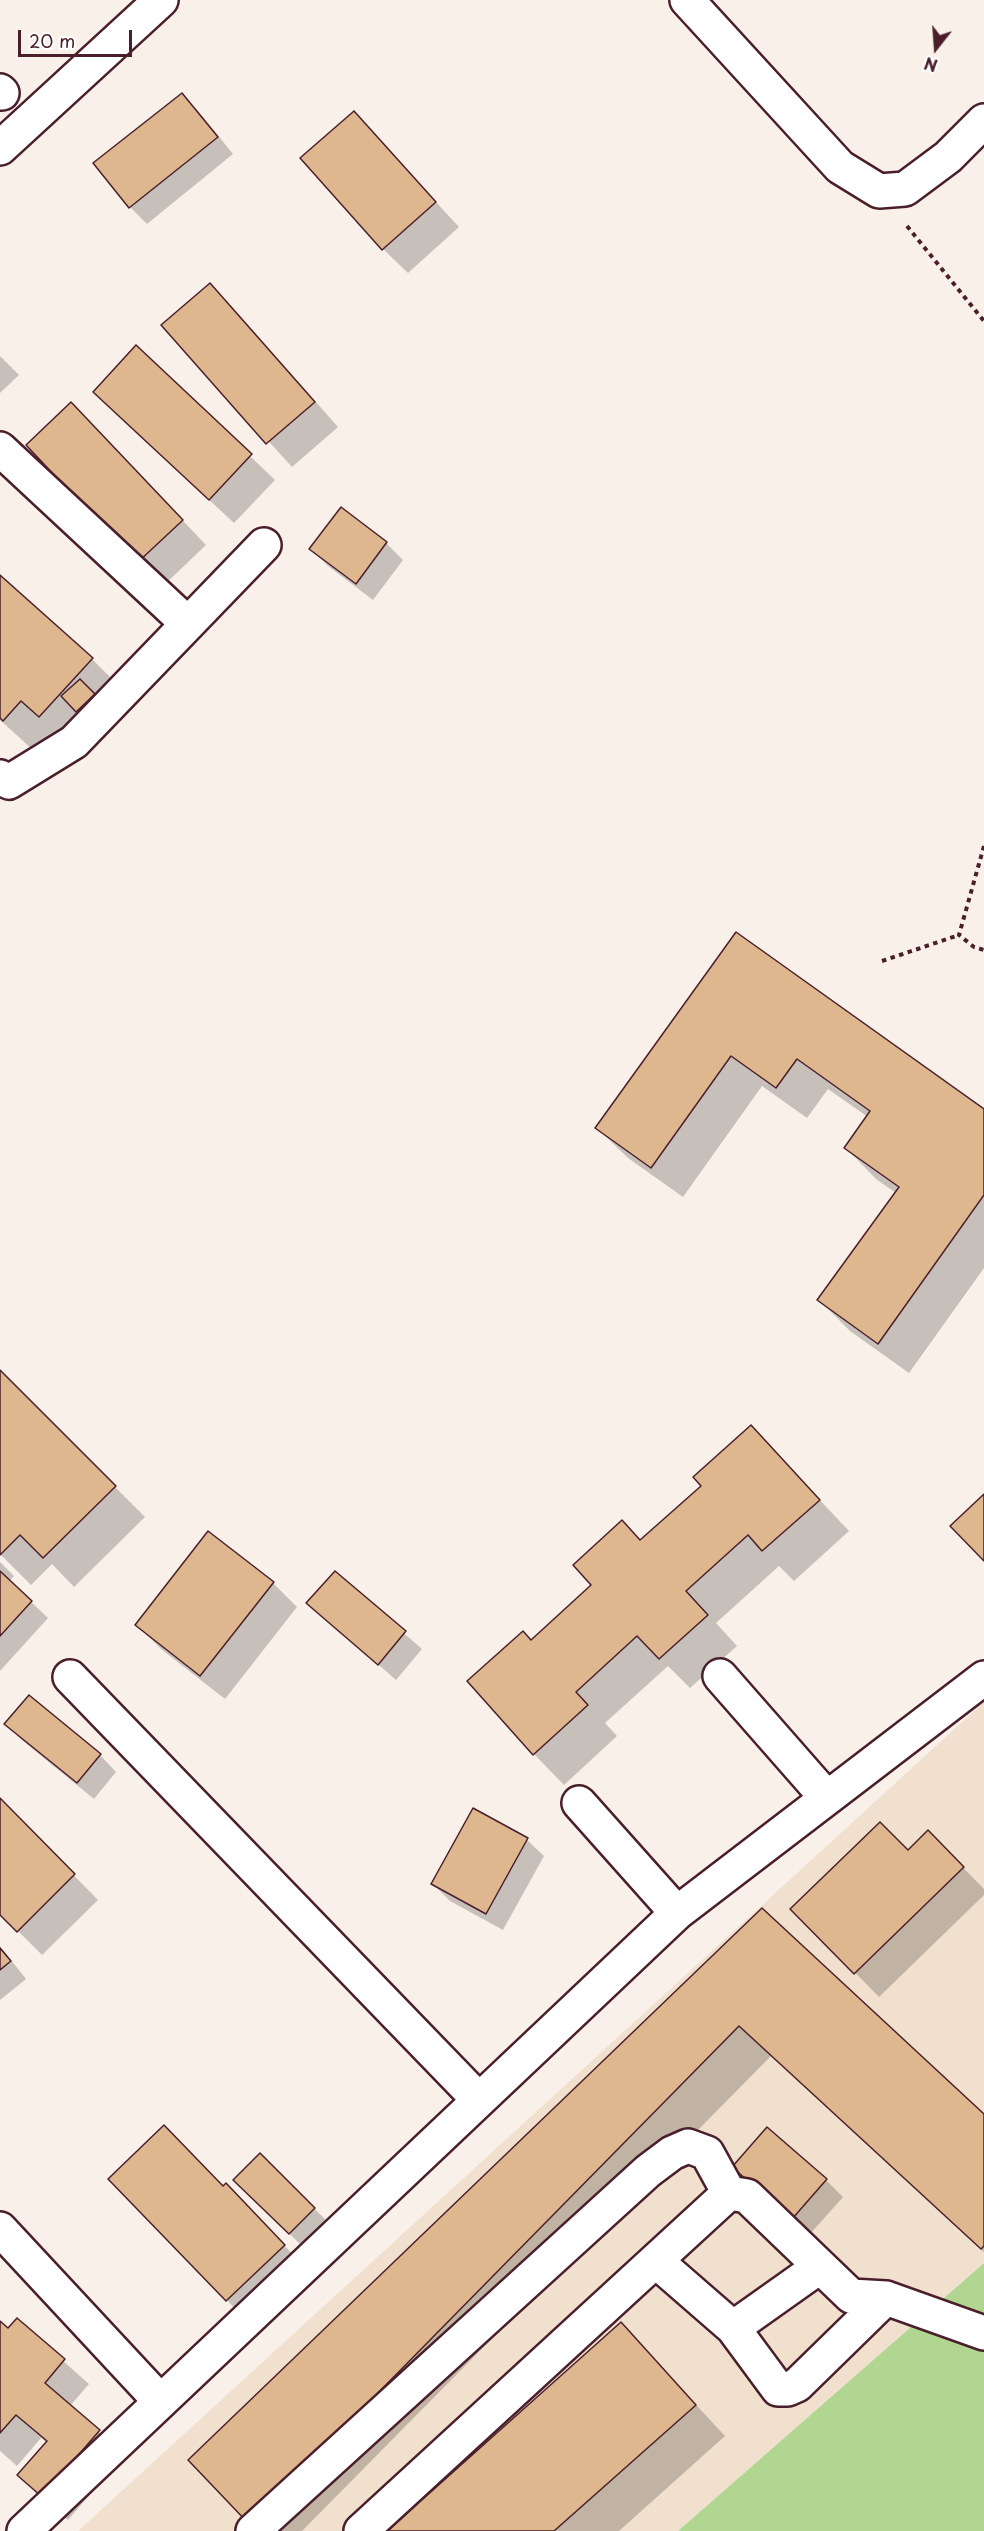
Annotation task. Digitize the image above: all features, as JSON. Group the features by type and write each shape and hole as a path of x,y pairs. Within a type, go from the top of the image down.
{"street":[{"path":"0,148 161,0"},
{"path":"687,0 840,167 879,191 905,189 948,158 984,121"},
{"path":"0,449 188,624"},
{"path":"0,777 9,782 74,742 264,545"},
{"path":"720,1676 827,1798"},
{"path":"70,1677 479,2100"},
{"path":"24,2531 677,1913 984,1678"},
{"path":"579,1803 677,1913"},
{"path":"253,2531 648,2170 672,2153 688,2146 707,2153 729,2193"},
{"path":"361,2531 729,2193"},
{"path":"729,2193 747,2196 851,2296 886,2298 984,2333"},
{"path":"0,2229 160,2401"},
{"path":"656,2261 733,2328 778,2389 788,2389 797,2385 886,2298"},
{"path":"733,2328 819,2267"}],"path":[{"path":"879,191 984,321"},
{"path":"958,935 984,846"},
{"path":"958,935 974,947 984,950"},
{"path":"882,961 958,935"}],"shaded area":[{"path":"984,1702 984,2263 678,2531 78,2531"}],"green space":[{"path":"984,2263 984,2531 678,2531"}],"building":[{"path":"182,93 218,137 129,208 93,163"},
{"path":"354,111 436,202 382,250 300,158"},
{"path":"210,283 315,402 266,444 161,325"},
{"path":"136,345 252,454 209,500 93,392"},
{"path":"71,402 183,520 137,563 26,445"},
{"path":"341,507 387,542 356,584 309,549"},
{"path":"0,575 93,658 39,717 21,701 3,721 0,718"},
{"path":"80,679 95,694 76,712 61,696"},
{"path":"736,932 984,1109 984,1195 878,1344 817,1300 899,1187 844,1148 870,1111 797,1059 776,1088 731,1056 651,1168 595,1128"},
{"path":"0,1370 116,1486 43,1558 20,1535 0,1555"},
{"path":"751,1425 820,1500 762,1551 748,1535 686,1591 708,1615 659,1659 637,1636 576,1692 588,1705 533,1755 467,1681 523,1631 531,1640 591,1585 573,1565 622,1520 640,1540 701,1486 693,1477"},
{"path":"984,1494 984,1561 950,1526"},
{"path":"208,1531 274,1582 200,1676 135,1625"},
{"path":"0,1571 32,1601 0,1636"},
{"path":"335,1571 406,1631 378,1665 306,1603"},
{"path":"29,1695 101,1754 77,1783 4,1724"},
{"path":"0,1798 75,1874 17,1932 0,1915"},
{"path":"473,1808 528,1838 486,1914 431,1884"},
{"path":"880,1822 908,1850 928,1830 964,1867 854,1974 790,1909"},
{"path":"762,1908 984,2114 984,2246 981,2249 739,2026 249,2524 188,2460"},
{"path":"0,1948 11,1961 0,1970"},
{"path":"164,2125 223,2186 226,2183 285,2245 226,2301 108,2179"},
{"path":"767,2127 827,2179 792,2219 732,2167"},
{"path":"260,2153 315,2208 289,2234 233,2180"},
{"path":"17,2318 65,2359 45,2383 100,2430 42,2497 17,2475 47,2441 16,2415 0,2433 0,2321 8,2328"},
{"path":"621,2322 696,2405 554,2531 387,2531"}]}
